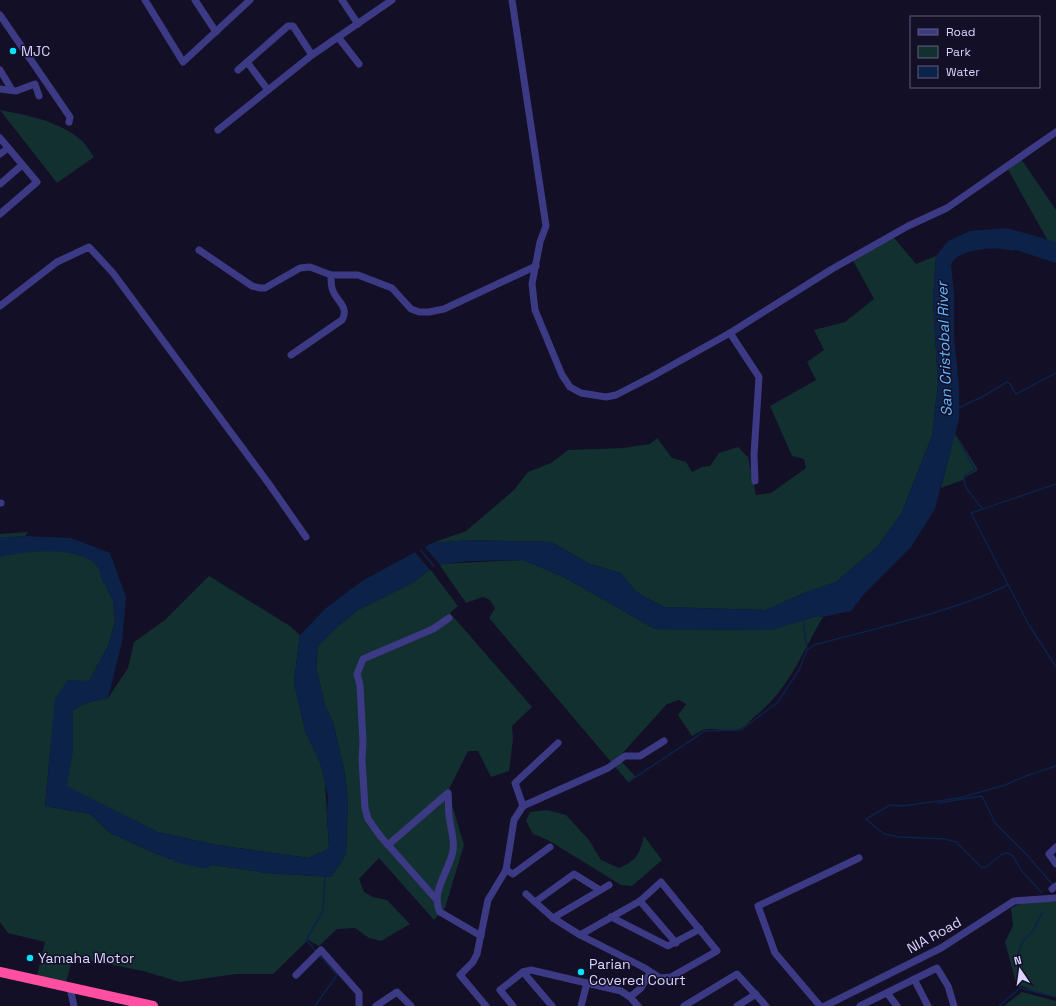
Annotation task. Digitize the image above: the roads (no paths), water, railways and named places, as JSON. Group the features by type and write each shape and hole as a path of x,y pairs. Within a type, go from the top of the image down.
{"highway":[{"path":"0,972 153,1006"}],"street":[{"path":"145,0 183,62 248,1"},
{"path":"195,0 216,32"},
{"path":"342,0 358,24"},
{"path":"218,130 312,54 338,38 392,0"},
{"path":"512,0 546,226 540,242 532,284 535,310 562,375 570,387 581,393 606,397 616,395 730,333 832,269 897,232 947,208 1056,132"},
{"path":"0,15 70,117 69,122"},
{"path":"238,70 288,26 293,26 312,54"},
{"path":"338,38 359,64"},
{"path":"247,62 268,90"},
{"path":"0,70 12,90"},
{"path":"0,89 22,90 35,84 40,96"},
{"path":"0,138 37,182 0,214"},
{"path":"0,154 8,148"},
{"path":"0,184 22,165"},
{"path":"0,306 57,262 89,247 112,273 269,484 306,537"},
{"path":"199,250 252,286 265,288 300,268 310,267 331,275 358,275 392,288 411,309 419,312 444,309 536,266"},
{"path":"291,355 342,320 345,316 344,308 332,289 331,275"},
{"path":"730,333 759,377 754,454 755,481"},
{"path":"449,618 433,629 363,659 357,674 360,685 365,808 368,819 381,837 436,899 440,912 481,936"},
{"path":"486,1006 460,975 473,962 481,936 488,900 506,870 514,820 524,806 601,771 625,756 640,756 664,741"},
{"path":"524,806 515,783 558,743"},
{"path":"388,845 448,793 449,814 454,844 453,852 436,899"},
{"path":"506,870 513,874 550,847"},
{"path":"1056,847 1049,854 1056,864"},
{"path":"820,1006 775,953 758,906 859,858"},
{"path":"535,902 574,874 600,890"},
{"path":"526,894 553,918 580,935 643,967 650,973 660,978 671,976 718,951 661,882 640,901 580,935"},
{"path":"553,918 609,885"},
{"name":"NIA Road","path":"825,1006 941,948 1014,900 1056,898"},
{"path":"640,901 676,942"},
{"path":"611,917 668,946 700,929"},
{"path":"296,975 321,950 359,993 359,1006"},
{"path":"862,1006 937,968 948,986 954,1006"},
{"path":"513,1006 500,990 523,972 531,970 621,991 630,997 638,1006"},
{"path":"523,972 552,1006"},
{"path":"630,997 641,988 650,973"},
{"path":"684,1006 737,974 766,1006"},
{"path":"914,979 928,1006"},
{"path":"581,1006 587,983"},
{"path":"70,988 74,1006"},
{"path":"376,1006 397,992 412,1006"},
{"path":"887,993 897,1006"},
{"path":"737,1006 756,994"}],"water":[{"path":"1007,228 1056,242 1056,263 997,244 974,244 957,251 951,265 954,293 954,337 959,385 959,419 935,509 911,547 865,593 851,611 823,617 817,616 770,630 655,629 564,577 523,560 470,561 435,565 414,582 358,610 338,626 318,646 316,667 325,706 333,722 344,769 348,799 346,854 331,877 267,873 166,858 110,833 90,814 45,806 55,698 68,680 89,681 108,646 115,624 113,600 101,577 96,557 79,549 30,544 0,553 0,538 25,536 71,538 110,553 126,597 122,642 108,698 86,703 73,710 73,749 67,786 158,832 216,845 309,858 329,848 327,813 328,796 320,762 305,731 294,682 300,635 326,608 362,581 432,543 469,540 551,542 590,564 621,573 636,592 664,607 766,610 806,592 836,582 877,547 901,514 932,436 938,384 933,301 936,256 948,241 970,231"}],"waterway":[{"name":"San Cristobal River","path":"948,260 960,250 968,247 987,244 1012,246"},
{"path":"958,408 982,397 1007,382 1016,394 1056,373"},
{"path":"955,434 975,470 965,475 965,484 969,493 982,508"},
{"path":"1056,484 971,513 1029,625 1056,667"},
{"name":"San Cristobal River","path":"0,552 35,547 59,547 81,552 94,557 105,569"},
{"path":"807,650 814,645 888,626 962,604 1008,585"},
{"path":"628,782 705,731 741,730 778,702 799,670 807,650 803,619"},
{"path":"1041,892 1021,870 1013,856 1007,853 1002,854 986,867 982,868 956,842 945,839 899,837 884,834 866,819 890,805 903,806 959,798 1005,785 1056,766"},
{"path":"938,803 982,796 995,823 1027,855 1053,885"},
{"name":"San Cristobal River","path":"177,858 206,864"},
{"path":"316,951 306,940 323,911 325,876"},
{"path":"1020,988 1017,957 1023,941 1033,931 1042,913"},
{"path":"315,1006 337,975 319,955"},
{"path":"999,1006 1020,988 1056,997"}],"place":[{"name":"MJC","path":"13,51"},
{"name":"Yamaha Motor","path":"30,958"},
{"name":"Parian Covered Court","path":"581,972"}]}
